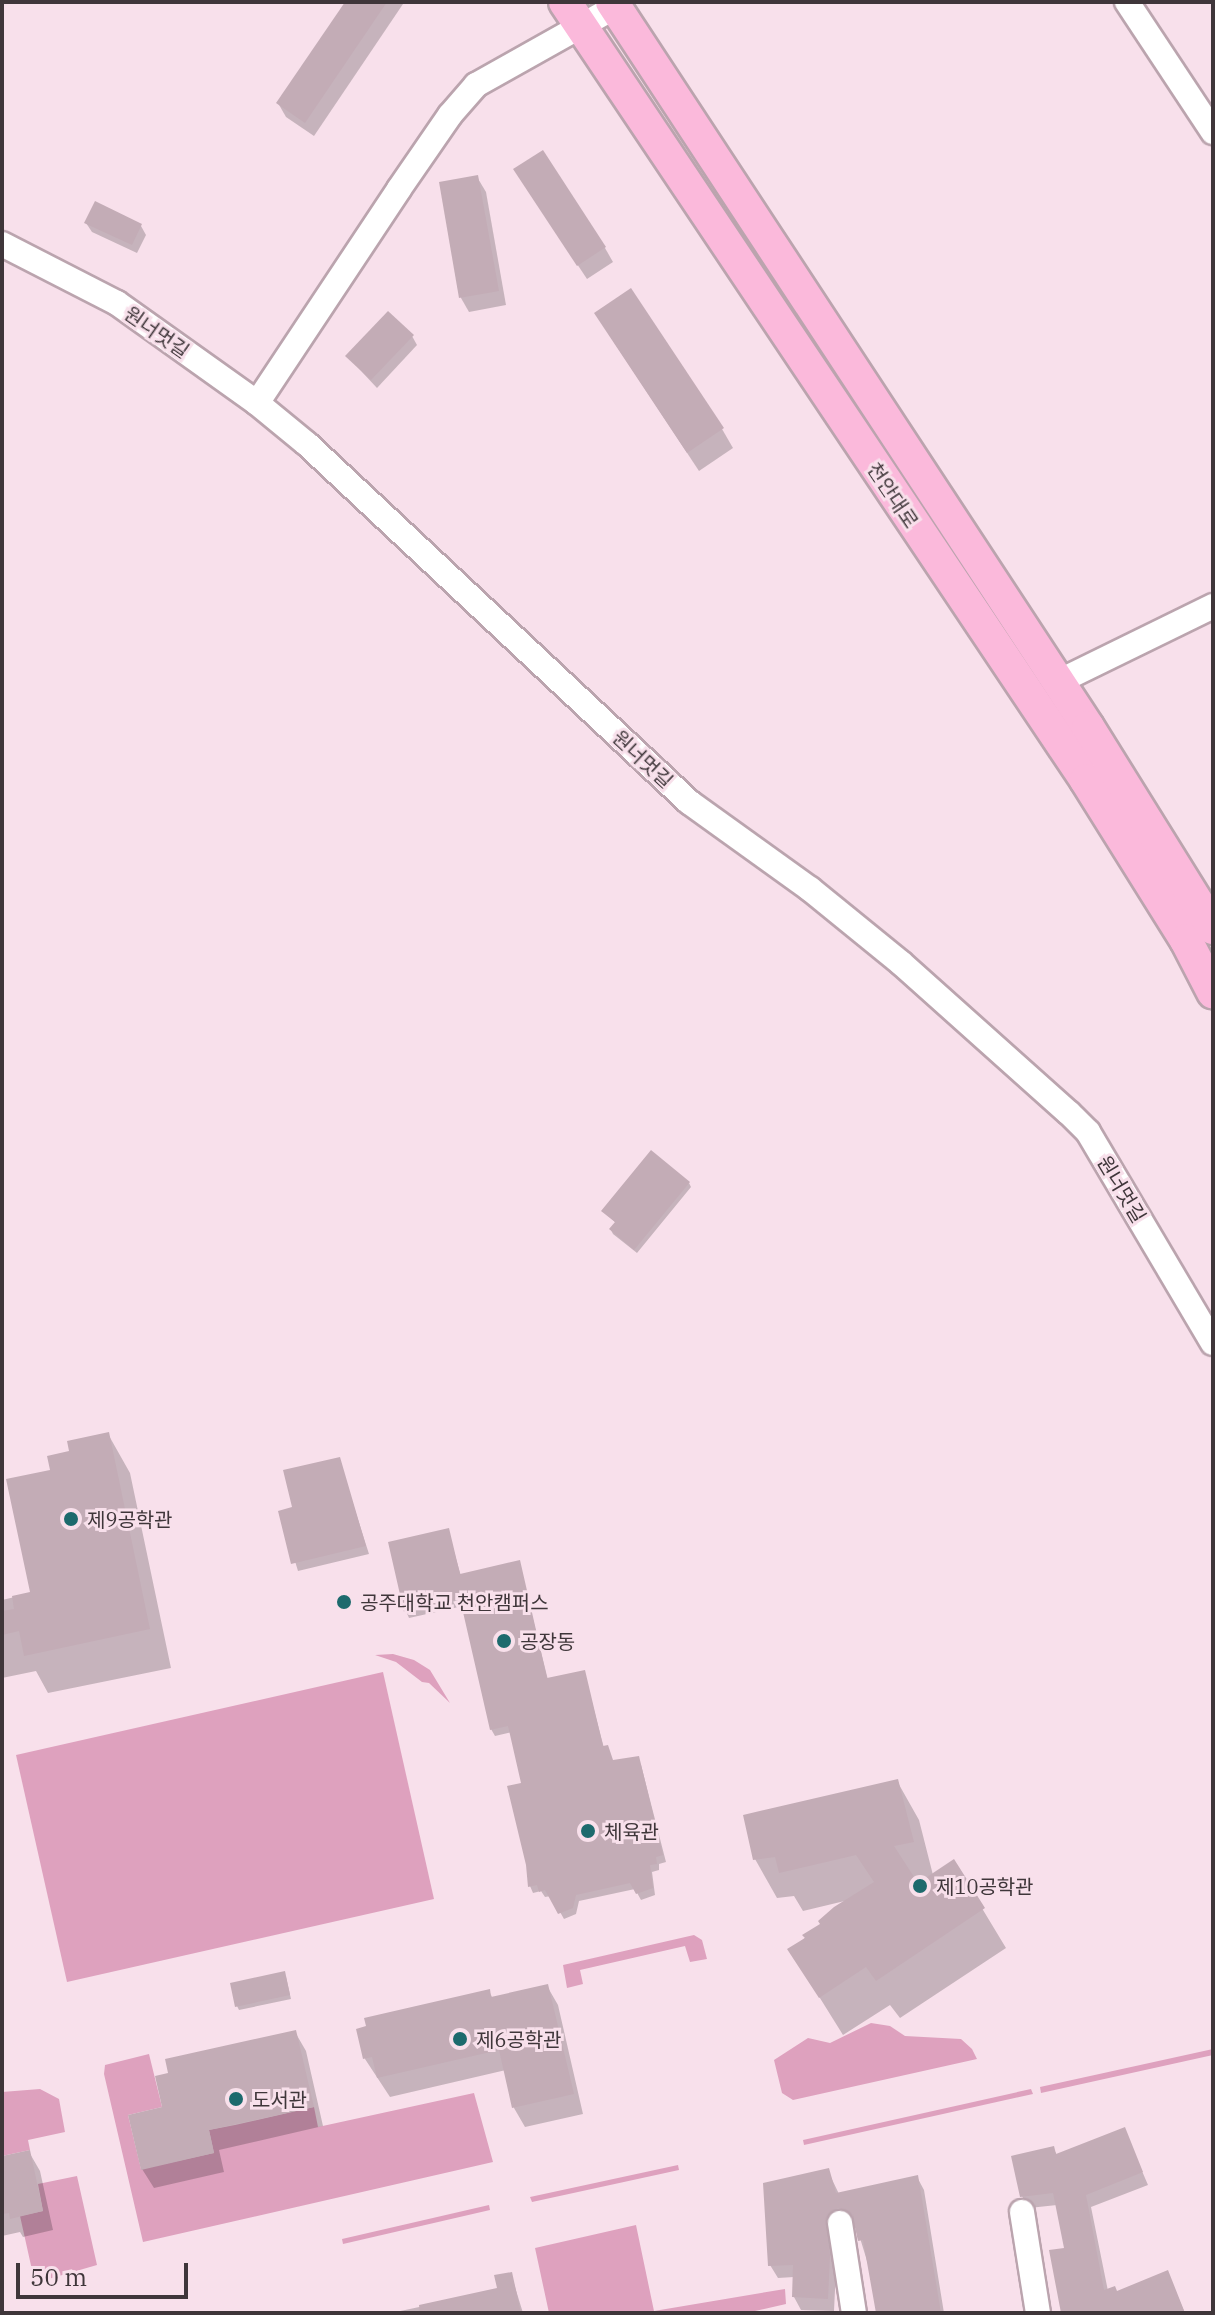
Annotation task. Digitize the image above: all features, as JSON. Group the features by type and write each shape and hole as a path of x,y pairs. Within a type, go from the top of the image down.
{"main road":[{"name":"천안대로","path":"613,5 1058,682 1213,928"},
{"name":"천안대로","path":"573,14 1086,780 1186,940 1213,992"}],"street":[{"path":"1127,2 1213,132"},
{"path":"257,403 450,115 476,85 573,14 613,5"},
{"name":"원너멋길","path":"2,244 117,303 257,403 307,444 689,802 821,898 1069,1113 1088,1132 1213,1343"},
{"path":"1058,682 1213,606"},
{"path":"1022,2212 1038,2313"},
{"path":"840,2223 854,2313"}],"shaded area":[{"path":"393,1654 414,1660 430,1670 450,1703 429,1683 422,1682 396,1662 375,1655"},
{"path":"383,1672 434,1899 67,1982 16,1755"},
{"path":"694,1935 702,1940 707,1959 690,1962 685,1946 580,1970 583,1984 567,1988 563,1965"},
{"path":"871,2023 890,2026 905,2036 961,2039 977,2059 793,2100 782,2093 774,2060 808,2038 830,2043"},
{"path":"1213,2049 1213,2055 1041,2093 1040,2087"},
{"path":"149,2054 162,2107 128,2115 141,2169 214,2153 209,2130 314,2107 318,2127 474,2093 493,2162 143,2242 104,2074 105,2065"},
{"path":"40,2089 59,2099 65,2132 28,2140 30,2150 2,2156 2,2092"},
{"path":"1031,2089 1033,2094 804,2145 803,2140"},
{"path":"678,2165 679,2170 532,2202 530,2197"},
{"path":"77,2176 97,2265 45,2280 32,2270 20,2216 43,2211 38,2184"},
{"path":"489,2205 490,2210 343,2244 342,2239"},
{"path":"636,2225 654,2311 785,2289 786,2304 746,2313 549,2313 535,2248"}],"building":[{"path":"345,2 387,2 305,123 276,103"},
{"path":"543,150 606,247 577,266 513,169"},
{"path":"478,175 499,291 459,298 439,182"},
{"path":"95,201 142,224 132,245 84,223"},
{"path":"631,288 724,428 687,453 594,313"},
{"path":"388,311 414,335 371,380 345,356"},
{"path":"651,1150 690,1182 634,1250 609,1229 615,1222 601,1211"},
{"name":"제9공학관","path":"109,1432 150,1629 24,1656 19,1631 2,1635 2,1611 14,1609 12,1596 30,1592 6,1479 50,1470 47,1456 69,1451 67,1441"},
{"path":"340,1457 366,1546 291,1564 278,1511 292,1507 283,1470"},
{"path":"449,1528 460,1574 520,1560 547,1678 585,1670 603,1746 608,1745 613,1760 639,1756 663,1855 656,1857 657,1864 650,1865 653,1888 636,1894 630,1883 576,1895 573,1908 558,1914 545,1890 539,1892 537,1885 528,1887 526,1865 507,1786 521,1783 508,1726 490,1730 460,1599 404,1612 388,1542"},
{"name":"제10공학관","path":"898,1779 914,1842 894,1846 918,1883 954,1859 985,1908 876,1981 866,1967 819,1998 787,1949 805,1938 802,1935 820,1924 818,1921 834,1907 874,1882 856,1855 779,1873 775,1857 753,1860 743,1815"},
{"path":"285,1971 290,1995 235,2007 230,1983"},
{"name":"제6공학관","path":"548,1984 574,2094 512,2108 499,2050 377,2078 372,2057 363,2059 356,2029 366,2026 364,2018 490,1989 491,1997"},
{"name":"도서관","path":"296,2030 314,2107 209,2130 214,2153 141,2170 128,2115 162,2107 155,2076 168,2073 165,2059"},
{"path":"1125,2127 1143,2172 1086,2195 1104,2290 1115,2286 1117,2291 1168,2270 1185,2313 1061,2313 1049,2250 1064,2248 1053,2193 1020,2197 1011,2156 1054,2146 1056,2154"},
{"path":"30,2150 43,2211 10,2219 9,2213 2,2214 2,2156"},
{"path":"829,2168 836,2193 918,2175 941,2313 876,2313 863,2240 858,2241 852,2214 838,2208 826,2218 830,2255 828,2299 792,2297 793,2265 768,2266 763,2183"},
{"path":"512,2272 521,2313 420,2313 419,2305 497,2288 494,2275"}],"place":[{"name":"제9공학관","path":"71,1519"},
{"name":"공주대학교 천안캠퍼스","path":"344,1602"},
{"name":"공장동","path":"504,1641"},
{"name":"체육관","path":"588,1831"},
{"name":"제10공학관","path":"920,1886"},
{"name":"제6공학관","path":"460,2039"},
{"name":"도서관","path":"236,2099"}]}
